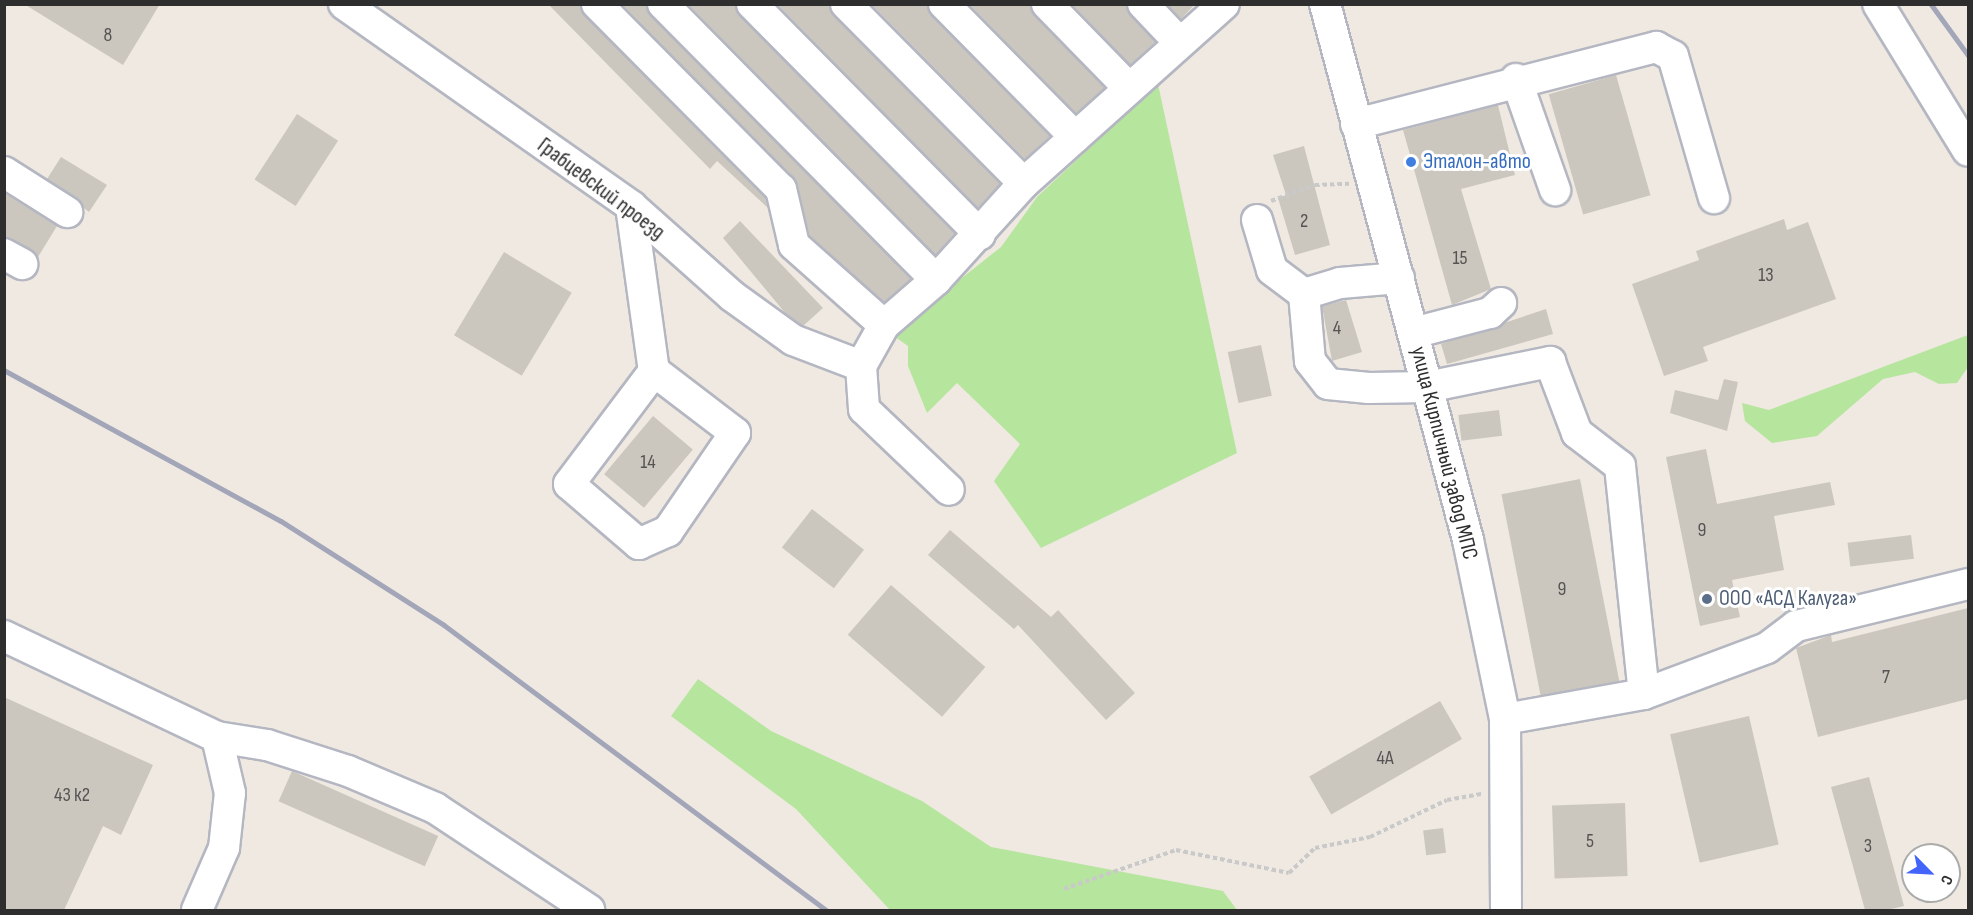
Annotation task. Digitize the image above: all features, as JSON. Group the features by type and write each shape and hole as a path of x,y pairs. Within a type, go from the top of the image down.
{"street":[{"name":"Грабцевский проезд","path":"344,4 631,206 732,296 793,340 861,366"},
{"path":"597,4 781,189 794,245 884,325"},
{"path":"663,4 936,280"},
{"path":"752,4 980,234"},
{"path":"846,4 1024,183"},
{"path":"944,4 1075,137"},
{"path":"1047,4 1129,88"},
{"path":"1143,4 1179,42"},
{"path":"950,490 864,409 861,366 884,325 936,280 1024,183 1179,42 1213,20 1224,4"},
{"name":"улица Кирпичный завод МПС","path":"1325,4 1468,540 1505,719 1506,910"},
{"path":"1878,4 1968,151"},
{"path":"1356,124 1516,79 1656,47 1673,57 1714,198"},
{"path":"1516,79 1555,190"},
{"path":"4,172 67,212"},
{"path":"631,206 654,371 735,433 668,531 639,544 569,484 654,371"},
{"path":"1257,220 1272,270 1304,294 1310,361 1328,384 1427,387 1550,362 1577,433 1620,466 1644,694"},
{"path":"1304,294 1340,283 1399,278"},
{"path":"1413,333 1490,313 1501,303"},
{"path":"1505,719 1644,694 1767,648 1796,626 1968,584"},
{"path":"4,636 217,737 267,744 328,764 435,808 589,910"},
{"path":"197,910 224,848 230,793 217,737"}],"path":[{"path":"1257,220 1274,197 1285,193 1371,181"},
{"path":"1064,889 1176,850 1289,873 1315,848 1370,837 1447,800 1507,789"}],"green space":[{"path":"1158,84 1237,453 1041,548 994,481 1020,444 957,383 927,413 908,366 908,346 891,334 1001,247 1037,197"},
{"path":"1968,335 1968,367 1957,383 1939,384 1915,372 1883,379 1817,436 1772,443 1745,421 1742,403 1769,410"},
{"path":"698,679 771,731 922,801 991,847 1223,891 1237,910 890,910 796,809 671,716"}],"building":[{"path":"24,4 160,4 123,65"},
{"path":"548,4 580,4 585,16 765,198 768,208 717,161 710,169"},
{"path":"622,4 646,4 651,16 911,279 884,302 810,236 793,177"},
{"path":"688,4 735,4 740,16 955,233 935,255"},
{"path":"777,4 829,4 834,16 1000,184 978,208"},
{"path":"871,4 927,4 932,16 1050,136 1025,159"},
{"path":"969,4 1030,4 1035,16 1105,88 1076,113"},
{"path":"1072,4 1126,4 1155,42 1130,65"},
{"path":"1167,4 1195,4 1181,19"},
{"path":"1616,75 1650,195 1583,214 1549,94"},
{"path":"1498,105 1515,175 1461,189 1491,289 1452,305 1403,130"},
{"path":"297,114 338,141 296,206 255,179"},
{"path":"1304,146 1330,245 1295,255 1278,198 1286,195 1273,155"},
{"path":"61,157 107,185 89,212 47,179"},
{"path":"4,193 57,226 38,257 4,237"},
{"path":"1784,219 1787,230 1808,222 1836,299 1703,347 1708,361 1664,376 1632,284 1699,260 1696,251"},
{"path":"740,221 823,308 803,326 786,314 723,238"},
{"path":"504,252 572,293 522,376 454,335"},
{"path":"1346,300 1362,352 1332,361 1322,306"},
{"path":"1546,309 1553,334 1447,364 1441,344"},
{"path":"1261,345 1272,396 1239,403 1228,352"},
{"path":"1724,379 1738,382 1727,431 1670,413 1675,390 1718,400"},
{"path":"1499,410 1502,436 1461,441 1458,415"},
{"path":"653,416 693,449 644,508 604,474"},
{"path":"1706,449 1717,504 1830,482 1835,505 1774,516 1784,570 1732,580 1740,617 1700,626 1666,457"},
{"path":"1580,479 1619,681 1541,696 1501,494"},
{"path":"812,509 864,550 834,588 782,548"},
{"path":"950,530 1051,617 1058,610 1135,693 1106,720 1018,625 1014,629 928,555"},
{"path":"1911,535 1914,559 1850,567 1847,543"},
{"path":"891,585 985,667 942,717 848,635"},
{"path":"1968,608 1968,699 1818,737 1796,648 1831,635 1832,642"},
{"path":"4,697 153,765 121,835 103,826 64,910 4,910"},
{"path":"1440,701 1462,739 1331,815 1309,776"},
{"path":"1749,716 1779,845 1700,863 1670,734"},
{"path":"292,771 438,836 425,866 279,801"},
{"path":"1869,777 1901,895 1901,903 1904,906 1887,910 1865,910 1831,787"},
{"path":"1625,803 1628,876 1555,879 1552,806"},
{"path":"1443,828 1446,853 1426,855 1423,830"}],"railway":[{"path":"1931,4 1968,55"},
{"path":"4,370 281,521 444,625 827,910"}],"place":[{"name":"Эталон-авто","path":"1411,162"},
{"name":"ООО «АСД Калуга»","path":"1707,599"}]}
